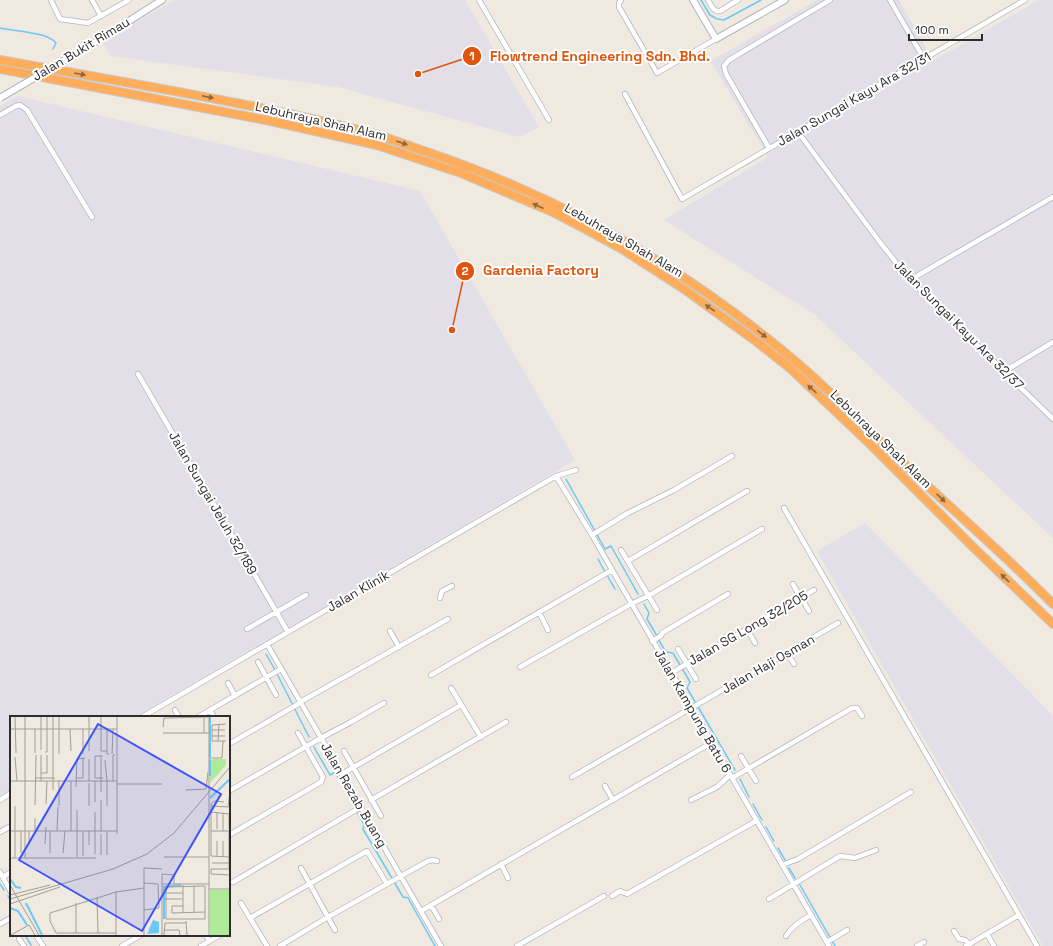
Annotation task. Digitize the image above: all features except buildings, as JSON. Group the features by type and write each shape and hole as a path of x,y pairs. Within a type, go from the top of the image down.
{"highway":[{"name":"Lebuhraya Shah Alam","path":"0,60 214,99 293,115 379,136 464,164 523,188 593,222 691,281 723,304 796,362 833,395 902,462 1053,603"},
{"name":"Lebuhraya Shah Alam","path":"0,69 266,120 377,145 461,173 555,213 582,227 684,289 751,338 790,369 867,441 1053,624"},
{"path":"1018,591 1053,632"}],"street":[{"path":"51,0 60,18 88,23 129,0"},
{"path":"92,0 100,16"},
{"name":"Jalan Bukit Rimau","path":"0,98 99,40 162,0"},
{"path":"479,0 548,120"},
{"path":"621,0 619,7 657,74 785,0"},
{"path":"693,0 716,40"},
{"path":"708,0 716,11 720,11 738,0"},
{"path":"770,148 726,74 724,66 729,60 830,0"},
{"path":"890,0 924,59"},
{"name":"Jalan Sungai Kayu Ara 32/31","path":"625,94 682,199 1025,0"},
{"path":"0,115 20,105 27,110 92,217"},
{"name":"Jalan Sungai Kayu Ara 32/37","path":"798,132 910,280 1053,419"},
{"path":"910,280 1053,197"},
{"path":"1005,371 1053,342"},
{"name":"Jalan Sungai Jeluh 32/189","path":"138,374 288,632"},
{"path":"592,535 628,513 674,490 732,456"},
{"name":"Jalan Klinik","path":"144,716 556,476 576,470"},
{"name":"Jalan Kampung Batu 6","path":"556,476 592,535 608,572 630,604 671,673 694,706 711,742 756,821 811,915 830,942"},
{"path":"628,561 747,491"},
{"path":"784,508 1037,946"},
{"path":"520,668 630,604 648,596 762,529"},
{"path":"621,550 657,610"},
{"path":"431,675 608,572"},
{"path":"793,584 809,611"},
{"path":"440,598 442,590 452,586"},
{"name":"Jalan SG Long 32/205","path":"671,673 814,590"},
{"path":"652,641 661,636 662,633 728,594"},
{"path":"247,629 306,595"},
{"path":"539,612 548,630"},
{"path":"230,743 448,619"},
{"name":"Jalan Haji Osman","path":"572,777 639,740 694,706 838,623"},
{"path":"747,629 755,643"},
{"path":"390,631 399,647"},
{"name":"Jalan Rezab Buang","path":"267,644 297,704 321,738 342,774 356,810 401,877 441,946"},
{"path":"678,649 685,665 696,679"},
{"path":"787,653 794,664"},
{"path":"258,662 276,695"},
{"path":"200,716 279,670"},
{"path":"228,683 235,696"},
{"path":"452,688 481,737"},
{"path":"230,790 384,703"},
{"path":"342,774 461,704"},
{"path":"691,800 717,787 731,777 852,708 857,708 862,716"},
{"path":"175,710 178,716"},
{"path":"210,710 213,716"},
{"path":"371,800 506,722"},
{"path":"230,834 321,782 323,777 298,733"},
{"path":"421,911 711,742"},
{"path":"344,751 381,816"},
{"path":"741,756 756,781"},
{"path":"605,786 613,800"},
{"path":"782,865 798,859 911,792"},
{"path":"0,800 10,794"},
{"path":"233,882 356,810"},
{"path":"612,896 620,891 626,894 756,821"},
{"path":"0,832 10,827"},
{"path":"769,899 840,856 855,858 876,850"},
{"path":"250,918 367,851 388,883"},
{"path":"280,946 328,917 428,861 437,861"},
{"path":"501,864 508,878"},
{"path":"301,868 335,930"},
{"path":"1,874 10,890"},
{"path":"517,946 604,896"},
{"path":"240,902 267,946"},
{"path":"431,905 439,918"},
{"path":"786,936 802,920 811,915"},
{"path":"954,931 959,939 965,940 968,945 1019,915"},
{"path":"0,924 10,919"},
{"path":"830,942 847,930"},
{"path":"987,934 994,946"},
{"path":"37,936 42,946"},
{"path":"122,946 139,936"},
{"path":"206,936 209,941"},
{"path":"201,946 218,936"},
{"path":"19,939 24,946"},
{"path":"917,946 924,942"}],"shaded area":[{"path":"175,0 465,0 539,127 520,137 338,87 111,56 102,42"},
{"path":"817,0 899,0 933,61 1039,0 1053,0 1053,538 814,314 664,220 768,157 711,61"},
{"path":"17,96 420,191 575,460 137,716 10,716 10,791 0,796 0,106"},
{"path":"865,523 1053,716 1053,946 1043,946 817,551"}],"waterway":[{"path":"701,0 710,15 717,19 724,20 761,0"},
{"path":"0,28 46,36 56,43 53,49"},
{"path":"566,479 605,549 611,546 638,594"},
{"path":"598,559 605,572"},
{"path":"607,575 615,589"},
{"path":"644,604 649,613 647,619 657,636"},
{"path":"658,639 666,652 673,653 690,682 687,688 735,770"},
{"path":"266,654 275,670"},
{"path":"277,674 309,737"},
{"path":"314,747 330,775 335,772 355,808"},
{"path":"740,779 749,797"},
{"path":"753,804 762,820"},
{"path":"357,812 364,825 363,829 403,897 408,898 435,946"},
{"path":"766,827 774,841"},
{"path":"778,848 785,860"},
{"path":"789,868 795,878"},
{"path":"0,884 4,890"},
{"path":"800,885 835,946"},
{"path":"8,896 10,900"},
{"path":"26,936 31,945"}],"place":[{"name":"Flowtrend Engineering Sdn. Bhd.","path":"418,74"},
{"name":"Gardenia Factory","path":"452,330"}]}
